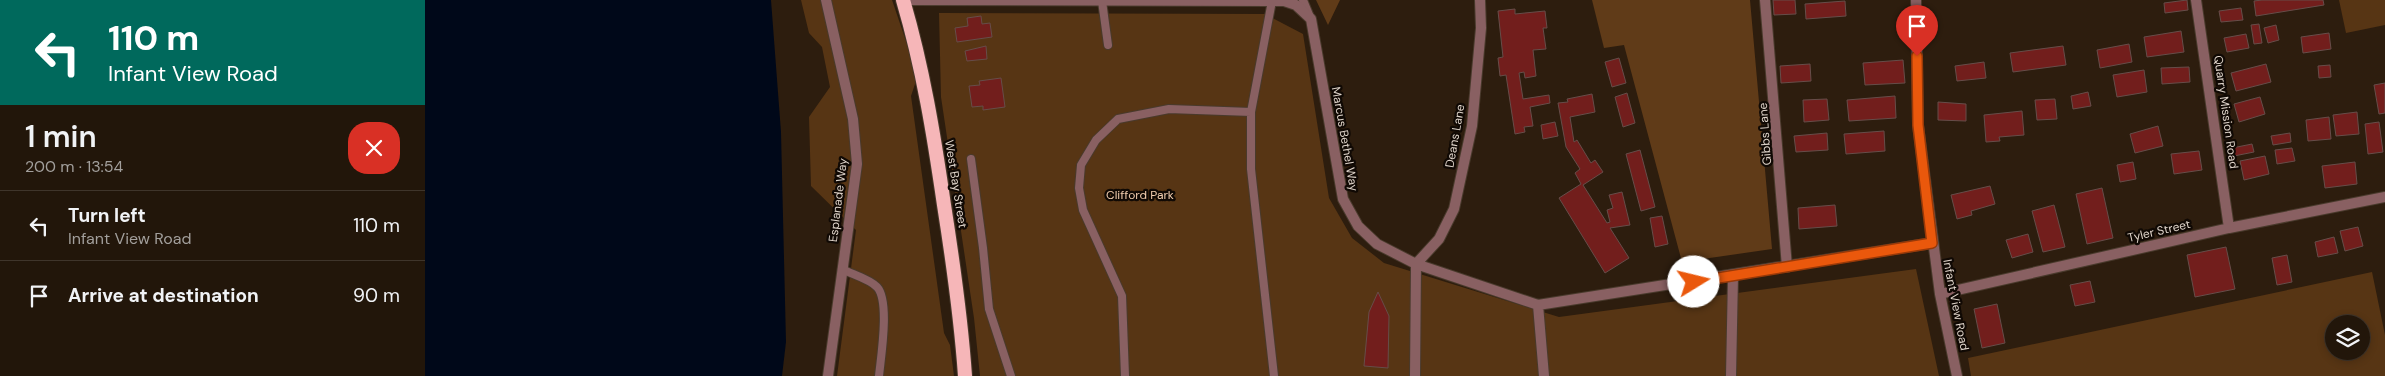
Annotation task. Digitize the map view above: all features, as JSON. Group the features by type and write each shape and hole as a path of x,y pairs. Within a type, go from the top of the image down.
{"highway":[{"name":"West Bay Street","path":"903,0 917,46 929,104 962,321 965,376"}],"street":[{"name":"Esplanade Way","path":"826,0 853,120 857,164 841,269 828,376"},
{"path":"903,0 1284,1 1296,5 1311,19"},
{"name":"Deans Lane","path":"1416,264 1439,239 1454,208 1472,126 1481,28 1480,0"},
{"name":"Gibbs Lane","path":"1765,0 1775,96 1787,267"},
{"name":"Infant View Road","path":"1916,0 1918,125 1932,243 1940,294 1957,376"},
{"name":"Quarry Mission Road","path":"2196,0 2229,228"},
{"name":"Marcus Bethel Way","path":"1311,19 1343,199 1358,226 1377,244 1416,264 1538,305 1733,276 1932,243"},
{"name":"Tyler Street","path":"1940,294 2229,228 2385,197"},
{"path":"1415,376 1416,264"},
{"path":"1731,376 1733,276"},
{"path":"1538,305 1544,376"}],"lane":[{"path":"1303,0 1311,19"},
{"path":"1102,1 1108,45"},
{"path":"1272,1 1251,112 1251,169 1274,376"},
{"path":"1125,376 1122,296 1083,210 1079,188 1081,165 1096,140 1118,119 1169,109 1251,112"},
{"path":"971,159 989,309 1011,376"},
{"path":"841,269 876,286 881,294 883,310 879,376"}],"green space":[{"path":"801,0 892,0 908,47 916,81 911,96 944,333 950,345 954,376 837,376 856,230 811,186 809,117 830,87 822,47 809,33"},
{"path":"2339,0 2385,0 2385,25 2346,33"},
{"name":"Clifford Park","path":"939,13 1265,14 1303,34 1329,198 1352,238 1384,263 1559,317 1916,269 1939,376 980,376 974,318 941,97"},
{"path":"2372,272 2385,335 2385,376 1971,376 1968,358"}],"shaded area":[{"path":"1316,0 1340,0 1328,25"},
{"path":"1592,0 1750,0 1772,249 1682,262 1624,45 1604,48"}],"water":[{"path":"425,0 771,0 781,132 786,342 782,376 425,376"}],"building":[{"path":"1773,0 1795,0 1796,14 1774,15"},
{"path":"2187,0 2188,10 2165,13 2164,3"},
{"path":"2323,0 2324,5 2256,16 2254,1"},
{"path":"1845,1 1846,16 1806,19 1805,4"},
{"path":"2241,8 2243,20 2221,22 2219,11"},
{"path":"1515,9 1515,14 1545,11 1547,28 1543,28 1546,49 1533,50 1536,76 1525,78 1524,72 1519,73 1523,99 1549,95 1550,103 1530,107 1533,126 1524,127 1525,132 1515,134 1506,75 1500,76 1498,58 1503,57 1498,11"},
{"path":"981,16 982,24 990,23 992,37 957,42 955,28 968,26 967,18"},
{"path":"2259,24 2262,43 2254,44 2251,25"},
{"path":"2276,25 2279,40 2268,43 2264,28"},
{"path":"2181,31 2184,52 2147,57 2144,37"},
{"path":"2329,33 2331,49 2303,53 2301,37"},
{"path":"2246,34 2249,48 2227,52 2224,38"},
{"path":"2129,44 2132,62 2100,68 2097,50"},
{"path":"986,46 987,59 967,61 965,51"},
{"path":"2063,46 2066,65 2013,72 2010,53"},
{"path":"1619,58 1626,83 1612,87 1605,62"},
{"path":"1903,60 1905,83 1865,85 1863,63"},
{"path":"1984,62 1986,78 1957,81 1955,66"},
{"path":"1810,64 1811,81 1781,83 1780,66"},
{"path":"2266,64 2271,82 2236,91 2231,73"},
{"path":"2330,65 2331,77 2319,78 2318,66"},
{"path":"2189,67 2190,82 2162,84 2161,68"},
{"path":"2144,70 2147,92 2117,97 2113,75"},
{"path":"1001,78 1005,107 983,110 983,106 972,107 969,86 980,85 979,81"},
{"path":"2385,83 2385,113 2379,114 2374,85"},
{"path":"2088,92 2091,106 2073,109 2071,96"},
{"path":"1627,93 1635,123 1623,127 1615,97"},
{"path":"1592,94 1595,112 1570,117 1574,142 1577,140 1591,163 1595,160 1603,172 1583,185 1607,223 1610,222 1607,210 1613,208 1609,195 1622,192 1630,225 1610,228 1629,258 1605,273 1559,198 1581,184 1575,173 1580,169 1566,147 1558,103 1568,102 1567,99"},
{"path":"1895,96 1896,118 1849,121 1847,100"},
{"path":"2260,97 2265,114 2239,122 2234,104"},
{"path":"1827,99 1829,120 1804,122 1803,100"},
{"path":"2055,99 2057,119 2037,120 2035,100"},
{"path":"1938,102 1966,104 1966,121 1938,120"},
{"path":"2022,111 2024,135 1999,137 2000,141 1986,142 1984,115"},
{"path":"2357,112 2359,134 2336,136 2333,115"},
{"path":"2329,117 2331,139 2308,141 2306,120"},
{"path":"1555,122 1558,136 1543,139 1541,125"},
{"path":"2379,122 2383,152 2368,154 2365,124"},
{"path":"2158,126 2163,146 2135,153 2130,134"},
{"path":"1884,131 1885,151 1846,154 1844,134"},
{"path":"1827,133 1828,150 1796,152 1794,136"},
{"path":"2290,133 2291,142 2273,145 2271,136"},
{"path":"2252,144 2254,152 2229,157 2227,149"},
{"path":"2292,148 2295,161 2277,164 2275,150"},
{"path":"1640,150 1655,207 1641,211 1626,154"},
{"path":"2199,151 2202,170 2174,174 2171,154"},
{"path":"2265,156 2269,174 2244,180 2240,161"},
{"path":"2133,162 2136,179 2120,182 2117,165"},
{"path":"2355,162 2357,184 2325,188 2322,166"},
{"path":"1990,186 1995,204 1971,211 1972,215 1957,219 1951,195"},
{"path":"2102,188 2113,238 2087,244 2076,194"},
{"path":"1835,205 1837,226 1799,229 1798,208"},
{"path":"2054,205 2065,247 2043,252 2032,211"},
{"path":"1662,216 1668,244 1655,247 1650,218"},
{"path":"2358,227 2363,246 2345,251 2340,231"},
{"path":"2028,234 2033,252 2012,258 2006,240"},
{"path":"2334,237 2338,253 2318,257 2315,242"},
{"path":"2226,247 2235,289 2195,297 2187,255"},
{"path":"2287,255 2292,282 2277,285 2272,258"},
{"path":"2090,281 2095,302 2075,306 2070,285"},
{"path":"1378,292 1389,316 1388,368 1364,366 1369,312"},
{"path":"1997,304 2005,343 1982,348 1974,309"}],"route":[{"path":"1694,282 1932,243 1918,125 1917,56"}]}
